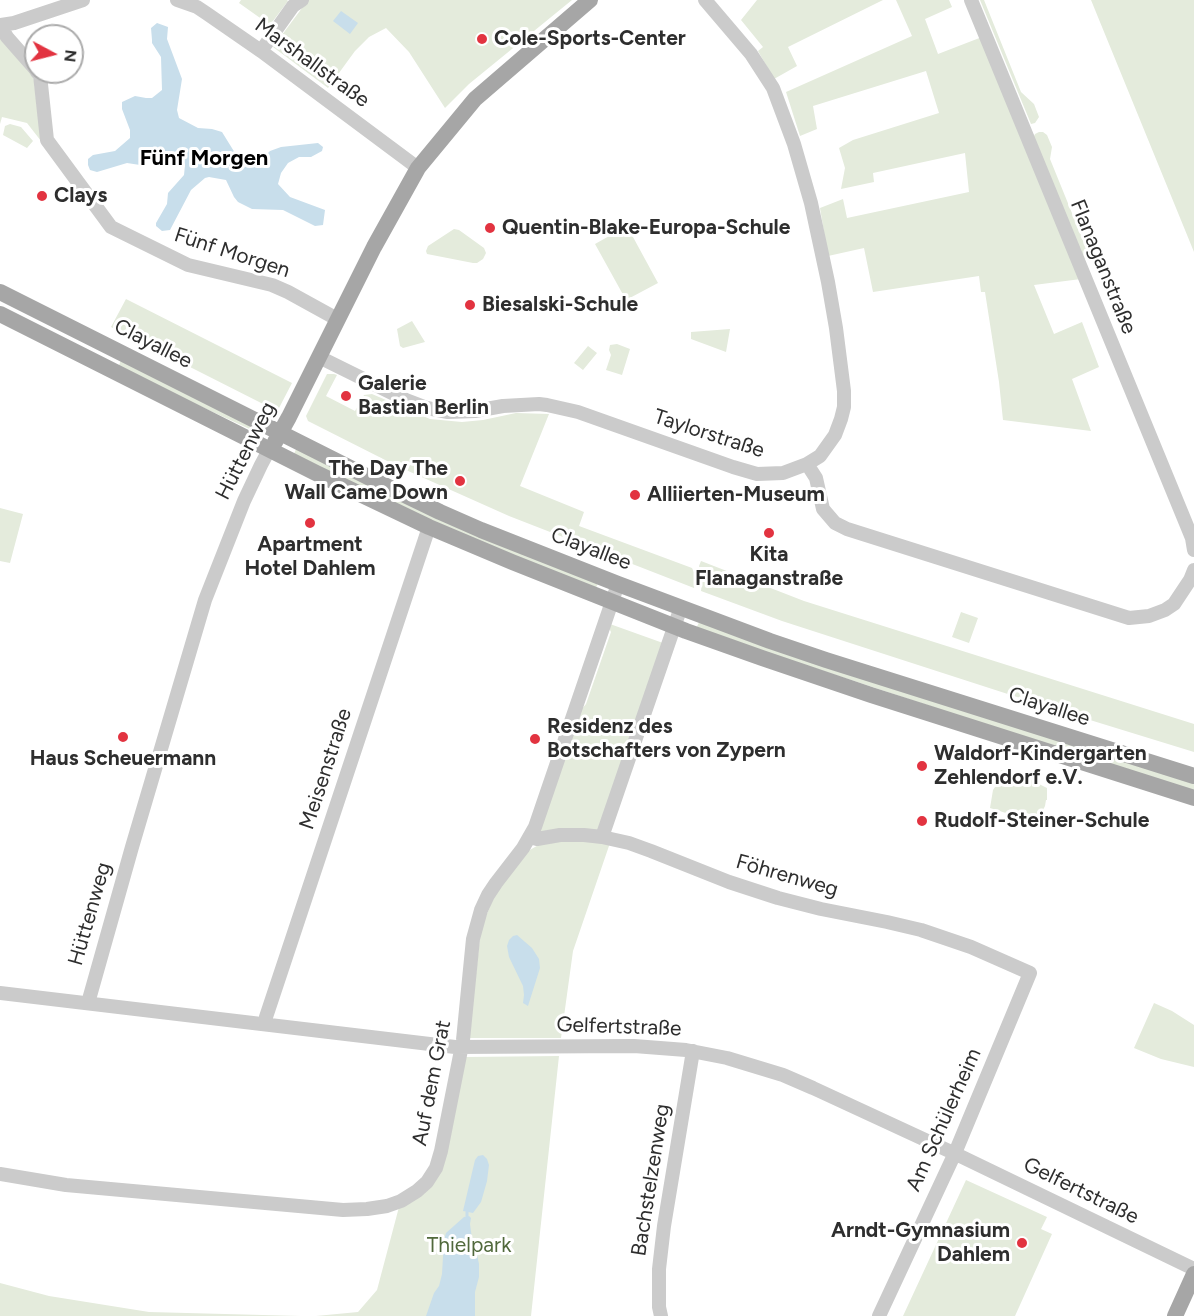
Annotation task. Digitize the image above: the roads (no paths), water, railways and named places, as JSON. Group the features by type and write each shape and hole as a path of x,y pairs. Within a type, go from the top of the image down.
{"main road":[{"name":"Hüttenweg","path":"269,450 418,168 475,99 590,0"},
{"name":"Clayallee","path":"0,292 440,512 618,584 826,660 1194,776"},
{"name":"Clayallee","path":"0,314 269,450 429,527 501,558 741,651 860,692 1194,798"},
{"path":"1174,1316 1194,1274"}],"street":[{"path":"0,25 14,23 53,4 83,0"},
{"name":"Marshallstraße","path":"177,0 206,13 261,51 418,168"},
{"path":"261,51 293,6 302,0"},
{"name":"Taylorstraße","path":"319,357 427,408 448,412 539,404 578,412 757,474 783,473 807,464 820,456 836,435 844,407 844,391 836,328 813,215 794,144 773,88 751,54 705,0"},
{"name":"Flanaganstraße","path":"971,0 1192,538 1194,550"},
{"name":"Fünf Morgen","path":"0,25 24,56"},
{"name":"Fünf Morgen","path":"41,84 47,140 111,227 188,265 272,285 337,319"},
{"name":"Hüttenweg","path":"88,1003 205,600 244,501 269,450"},
{"path":"807,464 816,478 823,509 835,523 847,529 1129,618 1149,616 1174,604 1194,570"},
{"name":"Meisenstraße","path":"266,1024 429,527"},
{"name":"Auf dem Grat","path":"0,1174 66,1185 343,1210 387,1206 401,1201 427,1182 436,1168 441,1151 462,1047 473,939 479,917 492,889 530,837 618,584"},
{"path":"602,837 681,607"},
{"name":"Föhrenweg","path":"530,837 537,839 560,835 602,837 651,851 729,882 778,898 921,930 971,947 1030,973"},
{"name":"Am Schülerheim","path":"879,1316 955,1153 1030,973"},
{"name":"Gelfertstraße","path":"0,993 462,1047 634,1046 693,1051 727,1058 783,1075 955,1153 1194,1269"},
{"name":"Bachstelzenweg","path":"661,1316 659,1269 664,1226 693,1051"}],"water":[{"path":"341,11 358,23 350,34 333,21"},
{"path":"157,23 168,27 167,39 182,79 177,110 179,118 198,128 222,132 235,153 265,156 270,151 281,147 318,143 323,147 322,151 311,157 299,157 288,163 281,173 278,184 290,197 325,210 323,225 315,226 283,210 252,209 238,202 226,180 209,177 191,190 170,230 162,231 156,223 167,204 168,193 184,175 183,160 163,150 158,150 140,165 127,163 97,172 90,170 88,159 93,155 115,151 130,138 122,102 135,96 152,98 162,90 161,57 152,43 151,28"},
{"path":"517,935 532,948 539,959 540,968 528,1006 523,1003 523,986 509,957 507,946 509,940"},
{"path":"483,1155 489,1165 481,1202 473,1213 463,1211 475,1160 478,1156"},
{"path":"469,1216 479,1264 479,1277 475,1292 475,1316 426,1316 442,1274 446,1233 464,1217"}],"place":[{"name":"Cole-Sports-Center","path":"482,39"},
{"name":"Clays","path":"42,196"},
{"name":"Quentin-Blake-Europa-Schule","path":"490,228"},
{"name":"Biesalski-Schule","path":"470,305"},
{"name":"Galerie Bastian Berlin","path":"346,396"},
{"name":"The Day The Wall Came Down","path":"460,481"},
{"name":"Alliierten-Museum","path":"635,495"},
{"name":"Apartment Hotel Dahlem","path":"310,523"},
{"name":"Kita Flanaganstraße","path":"769,533"},
{"name":"Haus Scheuermann","path":"123,737"},
{"name":"Residenz des Botschafters von Zypern","path":"535,739"},
{"name":"Waldorf-Kindergarten Zehlendorf e.V.","path":"922,766"},
{"name":"Rudolf-Steiner-Schule","path":"922,821"},
{"name":"Arndt-Gymnasium Dahlem","path":"1022,1243"}],"district":[{"name":"Fünf Morgen","path":"204,159"}],"park label":[{"name":"Thielpark","path":"469,1246"}]}
